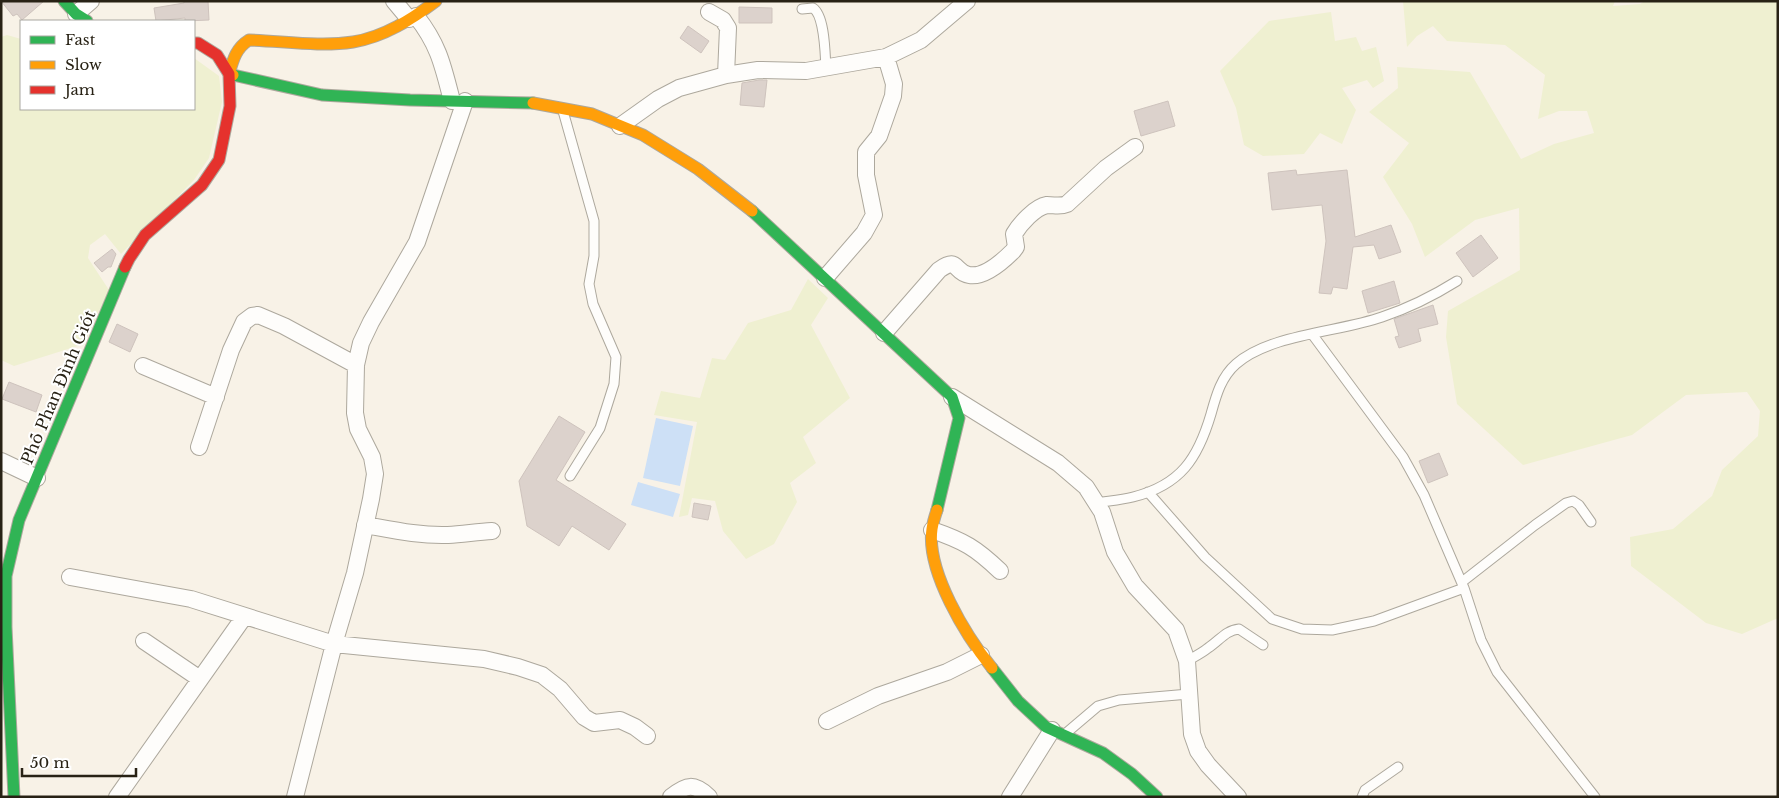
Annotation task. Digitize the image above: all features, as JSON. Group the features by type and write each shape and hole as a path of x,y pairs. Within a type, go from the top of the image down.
{"street":[{"path":"64,1 82,18 91,1"},
{"path":"294,797 334,644 355,573 366,524 374,474 372,457 358,429 355,413 356,365 361,343 417,242 458,101 432,38 394,1"},
{"path":"229,74 238,49 249,40 323,42 364,39 412,18 436,1"},
{"path":"620,126 658,99 679,88 726,75 758,70 806,71 886,57 921,40 967,1"},
{"path":"709,12 723,20 728,28 726,75"},
{"path":"195,43 198,43 217,56 229,74 322,95 536,103 592,114 643,135 698,168 759,216 952,397 1058,463 1086,487 1102,512 1114,552 1135,586 1176,630 1187,661 1192,734 1198,751 1208,765 1238,797"},
{"path":"825,278 864,233 874,215 866,175 866,152 879,136 893,96 894,84 886,57"},
{"name":"Phố Phan Đình Giót","path":"14,797 4,579 19,520 129,259 146,234 202,185 219,160 230,106 229,74"},
{"path":"884,333 939,270 950,263 970,275 980,275 986,272 1013,251 1016,247 1014,234 1033,212 1044,206 1062,206 1067,204 1106,168 1135,147"},
{"path":"199,447 240,330 244,322 252,316 258,315 284,326 356,365"},
{"path":"143,366 216,397"},
{"path":"952,397 959,418 932,530 934,556 947,599 981,655 1018,701 1046,728 1103,753 1132,774 1156,797"},
{"path":"1,461 37,478"},
{"path":"366,524 428,535 492,531"},
{"path":"932,530 966,543 982,554 1000,571"},
{"path":"70,577 191,599 334,644 484,659 518,667 542,675 560,689 584,717 594,723 620,720 635,727 647,736"},
{"path":"117,797 244,617"},
{"path":"144,641 200,679"},
{"path":"827,721 878,696 947,672 981,655"},
{"path":"1010,797 1058,733"},
{"path":"672,797 683,787 692,786 702,790 709,797"}],"lane":[{"path":"802,9 813,8 818,12 822,25 826,68"},
{"path":"563,108 594,221 594,256 589,284 593,304 616,357 614,384 600,428 570,476"},
{"path":"1096,503 1133,497 1161,487 1189,465 1204,439 1219,386 1235,365 1257,350 1309,335 1382,318 1427,299 1457,281"},
{"path":"1309,335 1403,457 1424,495 1481,640 1497,672 1595,797"},
{"path":"1148,492 1205,557 1272,619 1302,630 1332,630 1374,621 1461,587 1534,525 1566,503 1573,501 1579,505 1591,522"},
{"path":"1187,661 1210,648 1234,629 1239,629 1264,645"},
{"path":"1058,733 1098,706 1119,700 1189,694"},
{"path":"1362,797 1365,790 1398,767"}],"green space":[{"path":"1403,1 1615,1 1613,6 1640,4 1645,1 1778,1 1778,618 1742,634 1706,623 1631,566 1630,537 1673,529 1712,496 1722,470 1758,436 1760,411 1747,392 1686,395 1632,435 1523,465 1457,404 1446,337 1448,311 1520,270 1519,208 1475,220 1425,257 1412,224 1383,177 1409,143 1369,112 1398,88 1397,67 1470,72 1521,159 1554,144 1594,133 1587,111 1559,111 1538,119 1545,75 1505,45 1447,41 1433,26 1417,36 1407,47"},
{"path":"1331,12 1335,41 1356,37 1362,51 1376,47 1384,81 1373,88 1367,80 1342,88 1356,110 1342,144 1320,133 1304,154 1263,156 1244,145 1236,108 1220,71 1269,21"},
{"path":"7,35 20,39 20,110 195,110 195,59 219,76 222,102 209,158 194,180 121,254 105,234 90,245 88,258 109,290 84,344 14,366 1,360 1,37"},
{"path":"808,279 828,298 811,325 850,398 803,437 816,463 790,483 797,502 774,544 746,559 723,531 715,501 692,498 688,515 679,517 697,422 654,415 661,391 700,398 712,358 725,360 748,323 791,310"}],"water":[{"path":"656,418 693,426 680,486 643,478"},
{"path":"638,482 680,494 673,517 631,505"}],"building":[{"path":"1,1 44,1 22,20 17,14 13,16"},
{"path":"184,1 208,1 209,20 185,20 185,18 156,20 154,8 184,3"},
{"path":"739,7 772,8 772,23 739,23"},
{"path":"688,26 709,41 701,53 680,38"},
{"path":"767,80 764,107 740,105 742,83"},
{"path":"1168,101 1175,126 1141,136 1134,111"},
{"path":"1296,170 1297,175 1347,170 1355,237 1391,225 1401,252 1379,259 1374,245 1353,247 1347,289 1333,287 1331,294 1319,293 1326,241 1322,205 1272,210 1268,173"},
{"path":"1481,235 1498,258 1473,277 1456,253"},
{"path":"112,249 116,254 111,267 102,272 94,263"},
{"path":"1394,281 1400,303 1368,313 1362,291"},
{"path":"1433,305 1438,324 1418,329 1421,341 1399,348 1395,337 1399,336 1394,319"},
{"path":"117,324 138,334 130,352 109,342"},
{"path":"9,382 42,395 36,412 2,399"},
{"path":"559,416 585,432 556,480 626,524 609,550 572,526 559,546 527,526 519,481"},
{"path":"1439,453 1448,475 1428,483 1419,461"},
{"path":"694,503 711,506 708,520 692,517"}],"traffic: fast":[{"path":"64,1 76,14 85,20"},
{"path":"233,75 322,95 410,100 533,103"},
{"path":"752,211 952,397 959,418 937,510"},
{"path":"14,797 6,627 6,576 19,520 125,267"},
{"path":"992,668 1018,701 1046,727 1103,753 1132,774 1157,797"}],"traffic: slow":[{"path":"233,75 229,74 236,55 249,40 314,44 364,40 387,32 436,1"},
{"path":"533,103 592,114 643,135 698,169 752,211"},
{"path":"937,510 933,521 932,546 941,583 960,621 992,668"}],"traffic: jam":[{"path":"125,267 145,235 202,185 219,160 230,106 229,74 217,55 195,43"}]}
